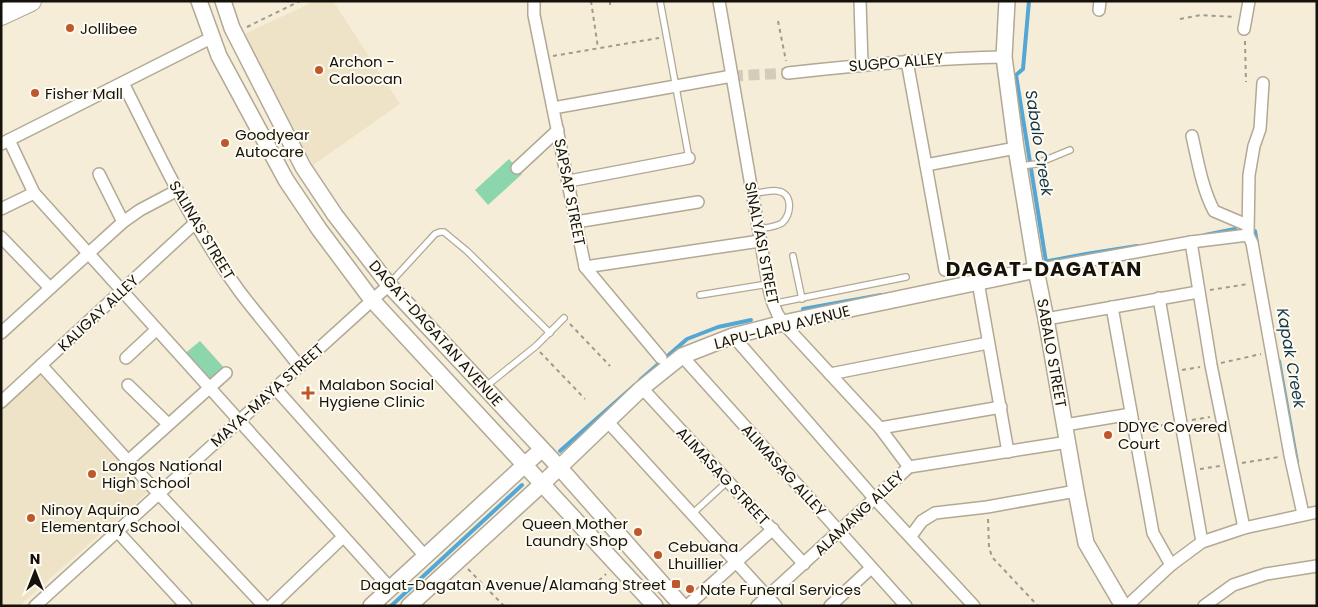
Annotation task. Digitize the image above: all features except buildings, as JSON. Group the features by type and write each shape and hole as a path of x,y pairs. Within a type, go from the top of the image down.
{"highway":[{"path":"1,15 31,1"}],"main road":[{"name":"DAGAT-DAGATAN AVENUE","path":"199,1 219,56 286,180 319,229 372,300 655,606"},
{"name":"DAGAT-DAGATAN AVENUE","path":"222,1 232,28 303,167 335,215 389,285 541,450 559,467 682,606"},
{"name":"SABALO STREET","path":"1007,1 1004,57 1016,148 1076,491 1086,543 1123,606"},
{"name":"LAPU-LAPU AVENUE","path":"409,606 542,484 642,388 682,356 733,336 783,323 1036,270"},
{"path":"371,606 541,450"}],"street":[{"name":"SAPSAP STREET","path":"534,1 534,15 585,267 661,358"},
{"name":"SINALYASI STREET","path":"719,1 772,304 783,323 880,428 909,467"},
{"path":"860,1 862,65"},
{"path":"1245,23 1249,1"},
{"path":"211,38 5,142 34,193 390,588"},
{"name":"SUGPO ALLEY","path":"788,73 907,61 1004,57"},
{"path":"907,61 945,270"},
{"path":"553,108 732,76"},
{"name":"SALINAS STREET","path":"123,83 176,190 195,223 240,291 299,366"},
{"path":"1263,84 1260,129 1254,146 1250,174 1250,210 1247,230 1252,243 1290,455 1303,514"},
{"path":"517,168 558,130"},
{"path":"1192,136 1200,174 1214,211 1247,230"},
{"path":"926,165 1016,148"},
{"path":"569,181 689,158"},
{"path":"99,174 124,222"},
{"path":"1,333 124,222 140,210 176,190"},
{"path":"1,209 34,193"},
{"path":"576,222 698,202"},
{"name":"KALIGAY ALLEY","path":"2,402 195,223"},
{"name":"LAPU-LAPU AVENUE","path":"1036,270 1247,230"},
{"path":"1,237 50,288"},
{"path":"585,267 760,241"},
{"path":"1191,242 1198,292 1244,528"},
{"path":"978,282 1008,452"},
{"name":"MAYA-MAYA STREET","path":"38,605 389,285"},
{"path":"1046,320 1198,292"},
{"path":"1159,298 1202,542"},
{"path":"1112,307 1153,533 1172,565"},
{"path":"126,358 156,330"},
{"path":"733,336 874,498 974,606"},
{"path":"830,374 988,343"},
{"name":"ALIMASAG ALLEY","path":"682,356 906,606"},
{"path":"41,365 158,494 264,606"},
{"path":"128,461 226,373"},
{"path":"128,385 168,424"},
{"path":"275,388 425,556"},
{"name":"ALIMASAG STREET","path":"642,388 804,564"},
{"path":"880,428 1000,407"},
{"path":"1065,425 1131,414"},
{"path":"608,422 776,606"},
{"name":"ALAMANG ALLEY","path":"757,606 909,467 1068,442"},
{"path":"911,536 922,521 934,513 987,507 1076,491"},
{"path":"1127,606 1172,565 1202,542 1244,528 1317,512"},
{"path":"687,606 737,563 772,529"},
{"path":"117,531 186,606"},
{"path":"271,606 343,537"},
{"path":"1204,606 1233,585 1266,574 1317,566"},
{"path":"834,605 871,568"}],"lane":[{"path":"660,1 689,158"},
{"path":"1019,167 1036,164 1070,150"},
{"path":"753,194 780,192 786,195 790,209 786,219 780,224 758,229"},
{"path":"389,285 435,234 444,232 467,251 550,333"},
{"path":"793,256 802,298"},
{"path":"772,304 906,277"},
{"path":"700,295 768,284"},
{"path":"484,388 536,346 564,318"},
{"path":"692,514 728,481"}],"path":[{"path":"232,28 246,27 300,1"},
{"path":"591,1 598,48"},
{"path":"1180,19 1201,14 1245,23 1246,82"},
{"path":"778,21 788,73"},
{"path":"543,58 667,37"},
{"path":"1198,292 1259,282"},
{"path":"564,318 610,366"},
{"path":"536,346 585,398"},
{"path":"987,507 992,557 1038,606"},
{"path":"460,560 504,606"},
{"path":"593,586 617,564"}],"shaded area":[{"name":"Archon - Caloocan","path":"315,1 333,1 400,104 313,165 242,35"},
{"path":"43,371 149,491 19,606 1,606 1,408"}],"green space":[{"path":"509,159 522,174 488,205 475,190"},
{"path":"200,341 226,370 210,385 183,355"}],"waterway":[{"name":"Sabalo Creek","path":"1029,1 1023,69 1016,75 1046,262"},
{"path":"1205,235 1235,229"},
{"name":"Kapak Creek","path":"1255,231 1257,243"},
{"path":"1038,263 1137,246"},
{"path":"803,309 881,295"},
{"path":"640,380 687,339 718,327 751,320"},
{"name":"Kapak Creek","path":"1279,361 1297,462"},
{"path":"560,451 635,385"},
{"path":"391,606 522,485"}],"tunnel":[{"path":"732,76 788,73"}],"place":[{"name":"Jollibee","path":"70,28"},
{"name":"Archon - Caloocan","path":"319,70"},
{"name":"Fisher Mall","path":"35,93"},
{"name":"Goodyear Autocare","path":"225,143"},
{"name":"Malabon Social Hygiene Clinic","path":"308,393"},
{"name":"DDYC Covered Court","path":"1108,435"},
{"name":"Longos National High School","path":"92,474"},
{"name":"Ninoy Aquino Elementary School","path":"31,518"},
{"name":"Queen Mother Laundry Shop","path":"638,532"},
{"name":"Cebuana Lhuillier","path":"658,555"},
{"name":"Dagat-Dagatan Avenue/Alamang Street","path":"676,584"},
{"name":"Nate Funeral Services","path":"690,589"}],"district":[{"name":"DAGAT-DAGATAN","path":"1044,269"}]}
